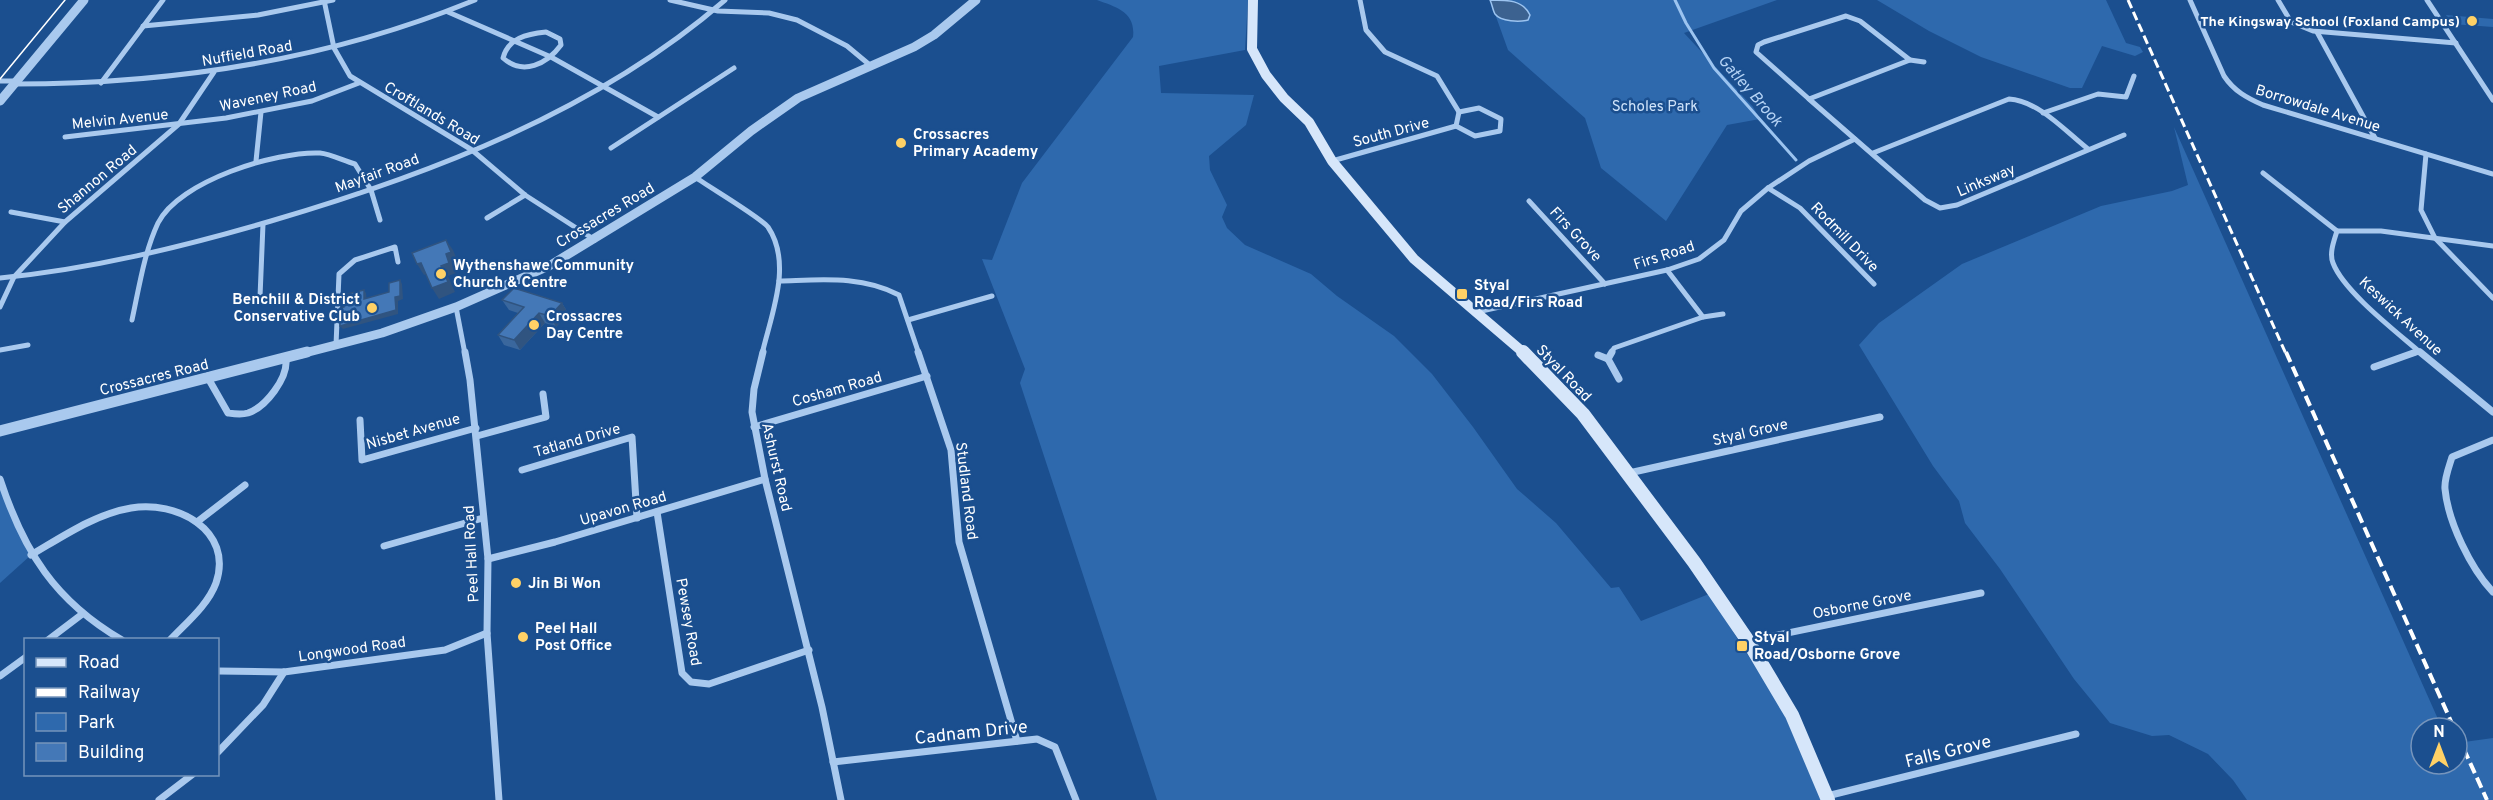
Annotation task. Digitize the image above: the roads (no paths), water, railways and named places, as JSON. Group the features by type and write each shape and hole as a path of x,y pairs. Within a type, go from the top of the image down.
{"main road":[{"name":"Styal Road","path":"1253,0 1252,49 1266,75 1284,98 1309,122 1332,161 1414,259 1530,358 1583,414 1694,562 1748,641 1792,715 1827,798"}],"street":[{"path":"0,101 84,0"},
{"path":"101,82 163,0"},
{"path":"143,26 219,20 333,0"},
{"name":"Nuffield Road","path":"0,81 101,82 214,72 334,48 391,32 475,0"},
{"path":"670,0 713,10 769,14 797,21 847,46 871,66"},
{"name":"Mayfair Road","path":"0,278 147,254 263,224 371,190 472,150 550,115 605,86 662,49 725,0"},
{"name":"Crossacres Road","path":"0,431 382,333 456,307 549,266 596,240 694,177 751,131 798,98 934,35 976,0"},
{"path":"1360,0 1366,30 1385,52 1437,76 1459,111 1456,126 1475,136 1500,131 1501,119 1479,108 1459,111"},
{"name":"Borrowdale Avenue","path":"2190,0 2224,76 2231,88 2243,97 2493,174"},
{"path":"2278,0 2291,22 2317,32 2456,43"},
{"path":"2427,0 2493,100"},
{"name":"Croftlands Road","path":"324,1 334,48 350,76 472,150 525,195 596,240"},
{"path":"448,12 550,57 658,117"},
{"name":"Linksway","path":"1910,60 1860,21 1846,16 1758,45 1755,52 1931,204 1950,208 2124,135"},
{"path":"2317,32 2375,138"},
{"path":"536,33 554,35 560,39 561,45 550,57 532,67 514,66 503,58 507,46 514,41 536,33"},
{"path":"1809,99 1910,60 1924,62"},
{"path":"611,148 734,68"},
{"name":"Shannon Road","path":"0,307 14,277 65,222 179,124 214,72"},
{"path":"2043,113 2098,94 2127,97 2134,76"},
{"name":"Waveney Road","path":"179,124 261,112 312,101 359,83"},
{"path":"1873,153 2009,99 2022,100 2043,113 2088,149"},
{"path":"256,161 261,112"},
{"name":"Melvin Avenue","path":"65,137 179,124"},
{"name":"South Drive","path":"1332,161 1456,126"},
{"name":"Firs Road","path":"1476,313 1666,270 1699,259 1724,240 1740,211 1768,188 1809,161 1855,139"},
{"path":"132,320 147,254 159,221 189,190 256,161 321,153 355,164 371,190 380,220"},
{"path":"2426,154 2421,210 2435,238 2493,298"},
{"path":"2264,173 2337,231 2381,231 2493,246"},
{"name":"Ashurst Road","path":"694,177 767,226 778,251 779,281 754,389 752,412 765,480 809,650 841,800"},
{"name":"Rodmill Drive","path":"1768,188 1800,208 1874,284"},
{"path":"487,218 525,195"},
{"name":"Firs Grove","path":"1529,201 1605,284"},
{"path":"11,212 65,222"},
{"path":"260,297 263,224"},
{"name":"Keswick Avenue","path":"2337,231 2331,248 2333,265 2354,291 2420,351 2493,412"},
{"path":"336,345 339,274 355,260 395,247 398,262"},
{"path":"1666,270 1703,317"},
{"name":"Studland Road","path":"779,281 868,281 885,286 898,295 951,450 959,542 1017,741"},
{"path":"908,320 992,296"},
{"name":"Peel Hall Road","path":"456,307 470,380 488,559 487,633 499,800"},
{"path":"1608,359 1614,348 1703,317 1723,314"},
{"path":"0,350 28,345"},
{"path":"2374,368 2420,351"},
{"path":"1598,356 1608,359 1619,379"},
{"path":"208,378 228,413 239,416 254,411 264,403 287,368 286,359"},
{"name":"Cosham Road","path":"754,427 927,376"},
{"path":"477,436 546,417 543,394"},
{"name":"Styal Grove","path":"1626,474 1880,417"},
{"name":"Nisbet Avenue","path":"360,420 362,460 476,428"},
{"name":"Tatland Drive","path":"522,470 632,437 637,518"},
{"path":"2493,440 2452,457 2445,489 2461,540 2484,584 2493,592"},
{"path":"0,478 31,555 52,586 81,615 120,638"},
{"name":"Upavon Road","path":"488,559 765,480"},
{"path":"196,522 244,485"},
{"path":"31,555 104,515 134,507 160,507 180,511 212,535 220,552 219,569 207,599 171,638"},
{"name":"Pewsey Road","path":"657,512 682,673 691,682 710,684 809,650"},
{"path":"384,546 483,518"},
{"name":"Osborne Grove","path":"1748,641 1981,593"},
{"path":"49,638 81,615"},
{"name":"Longwood Road","path":"219,671 284,672 445,650 487,633"},
{"path":"0,676 24,658"},
{"path":"219,751 259,709 284,672"},
{"name":"Falls Grove","path":"1827,798 2076,734"},
{"name":"Cadnam Drive","path":"833,762 1036,739 1055,747 1076,800"},
{"path":"159,800 190,776"}],"waterway":[{"name":"Gatley Brook","path":"1675,0 1686,23 1714,68 1796,160"}],"tram line":[{"path":"0,79 65,0"}],"railway":[{"path":"2128,0 2286,354"},
{"path":"2286,352 2449,716"},
{"path":"2469,760 2487,800"}],"place":[{"name":"The Kingsway School (Foxland Campus)","path":"2472,21"},
{"name":"Crossacres Primary Academy","path":"901,143"},
{"name":"Wythenshawe Community Church & Centre","path":"441,274"},
{"name":"Styal Road/Firs Road","path":"1462,294"},
{"name":"Benchill & District Conservative Club","path":"372,308"},
{"name":"Crossacres Day Centre","path":"534,325"},
{"name":"Jin Bi Won","path":"516,583"},
{"name":"Peel Hall Post Office","path":"523,637"},
{"name":"Styal Road/Osborne Grove","path":"1742,646"}],"park label":[{"name":"Scholes Park","path":"1655,106"}]}
